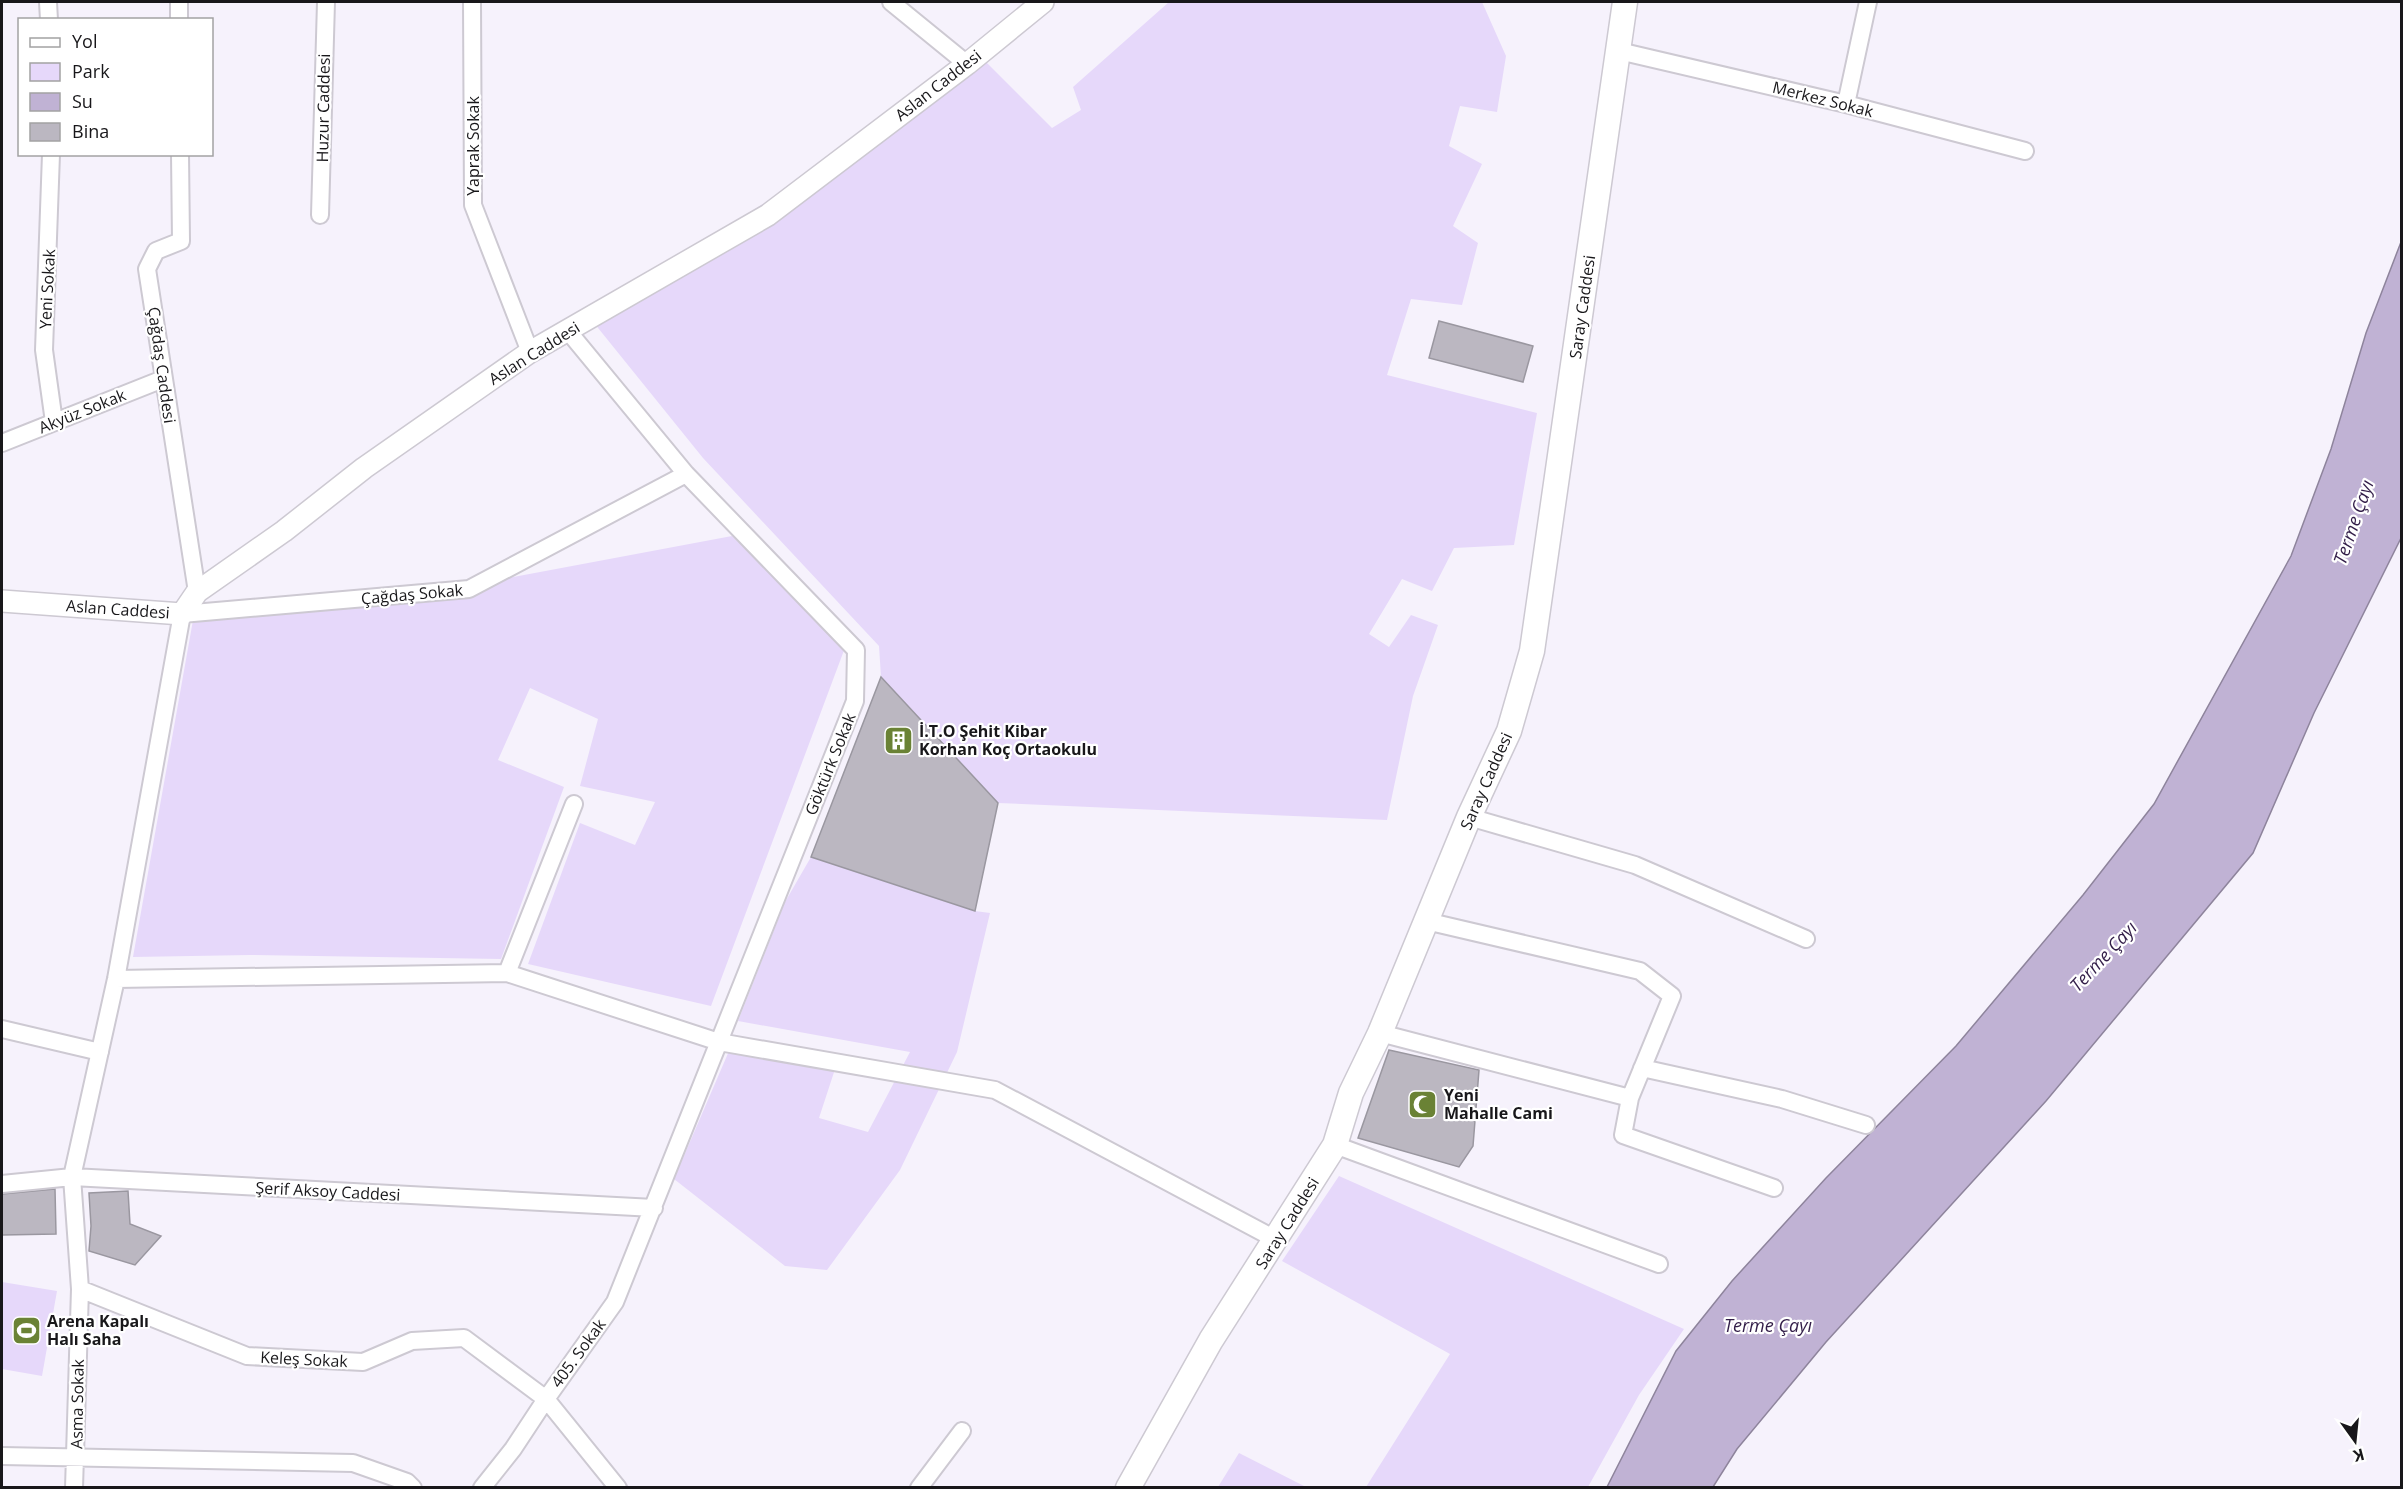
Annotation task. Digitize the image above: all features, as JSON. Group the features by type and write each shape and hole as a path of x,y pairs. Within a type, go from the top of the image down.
{"main road":[{"name":"Saray Caddesi","path":"1128,1488 1211,1341 1335,1145 1350,1093 1380,1033 1469,817 1509,731 1532,651 1625,2"}],"street":[{"path":"48,2 49,18"},
{"path":"179,2 179,18"},
{"name":"Huzur Caddesi","path":"321,215 326,2"},
{"name":"Yaprak Sokak","path":"472,2 473,205 530,352"},
{"path":"891,2 967,64"},
{"name":"Aslan Caddesi","path":"2,601 182,614 197,592 284,531 364,468 530,352 768,215 967,64 1043,2"},
{"path":"1846,104 1868,2"},
{"name":"Merkez Sokak","path":"1619,51 1846,104 2025,151"},
{"name":"Yeni Sokak","path":"51,156 44,350 54,422"},
{"name":"Çağdaş Caddesi","path":"180,156 181,241 156,251 147,269 197,592"},
{"name":"Göktürk Sokak","path":"568,332 687,474 856,650 855,701 654,1208"},
{"name":"Akyüz Sokak","path":"2,443 163,379"},
{"name":"Çağdaş Sokak","path":"182,614 469,589 687,474"},
{"name":"Asma Sokak","path":"74,1488 80,1289 72,1177 116,979 182,614"},
{"path":"507,973 574,804"},
{"path":"1469,817 1635,865 1806,939"},
{"path":"1426,921 1640,971 1672,996 1629,1098 1623,1136 1774,1188"},
{"path":"116,979 507,973 719,1042 994,1090 1277,1240"},
{"path":"2,1029 100,1052"},
{"path":"1380,1033 1629,1098"},
{"path":"1642,1068 1782,1098 1866,1125"},
{"path":"1335,1145 1659,1264"},
{"name":"Şerif Aksoy Caddesi","path":"2,1184 72,1177 654,1208"},
{"name":"405. Sokak","path":"482,1488 513,1449 546,1398 615,1302 654,1208"},
{"name":"Keleş Sokak","path":"80,1289 247,1356 363,1362 412,1341 464,1338 546,1398 618,1488"},
{"path":"918,1488 962,1431"},
{"path":"2,1456 353,1463 407,1482 413,1488"}],"green space":[{"path":"1169,2 1482,2 1506,56 1497,112 1460,106 1449,146 1482,164 1453,226 1478,243 1462,305 1411,299 1387,375 1537,413 1514,545 1454,548 1432,591 1402,579 1369,634 1389,647 1411,615 1438,625 1413,696 1387,820 998,803 881,677 879,646 703,458 590,318 983,59 1052,128 1081,110 1073,87"},
{"path":"732,536 846,645 711,1006 528,964 580,823 635,845 655,802 580,786 598,719 530,688 498,760 564,787 501,959 250,955 133,957 195,609 470,585"},
{"path":"811,857 975,911 990,913 957,1052 900,1170 827,1270 785,1266 674,1179 732,1044 837,1063 819,1118 868,1132 910,1052 738,1021 785,902"},
{"path":"1339,1176 1684,1329 1639,1395 1588,1487 1366,1487 1450,1354 1282,1261"},
{"name":"Arena Kapalı Halı Saha","path":"2,1282 57,1291 42,1376 2,1369"},
{"path":"1239,1453 1306,1487 1218,1487"}],"water":[{"name":"Terme Çayı","path":"2401,242 2401,538 2314,713 2253,853 2046,1101 1826,1342 1737,1449 1713,1487 1607,1487 1676,1351 1732,1281 1826,1178 1956,1046 2083,895 2154,804 2291,556 2331,449 2366,333"}],"building":[{"path":"1439,321 1533,346 1523,382 1429,358"},
{"name":"İ.T.O Şehit Kibar Korhan Koç Ortaokulu","path":"881,677 998,803 975,911 811,857"},
{"name":"Yeni Mahalle Cami","path":"1389,1050 1479,1070 1473,1146 1459,1167 1358,1138"},
{"path":"55,1189 56,1234 2,1235 2,1194"},
{"path":"128,1191 130,1224 161,1236 135,1265 89,1251 91,1226 89,1193"}],"place":[{"name":"İ.T.O Şehit Kibar Korhan Koç Ortaokulu","path":"898,740"},
{"name":"Yeni Mahalle Cami","path":"1423,1104"},
{"name":"Arena Kapalı Halı Saha","path":"26,1330"}]}
